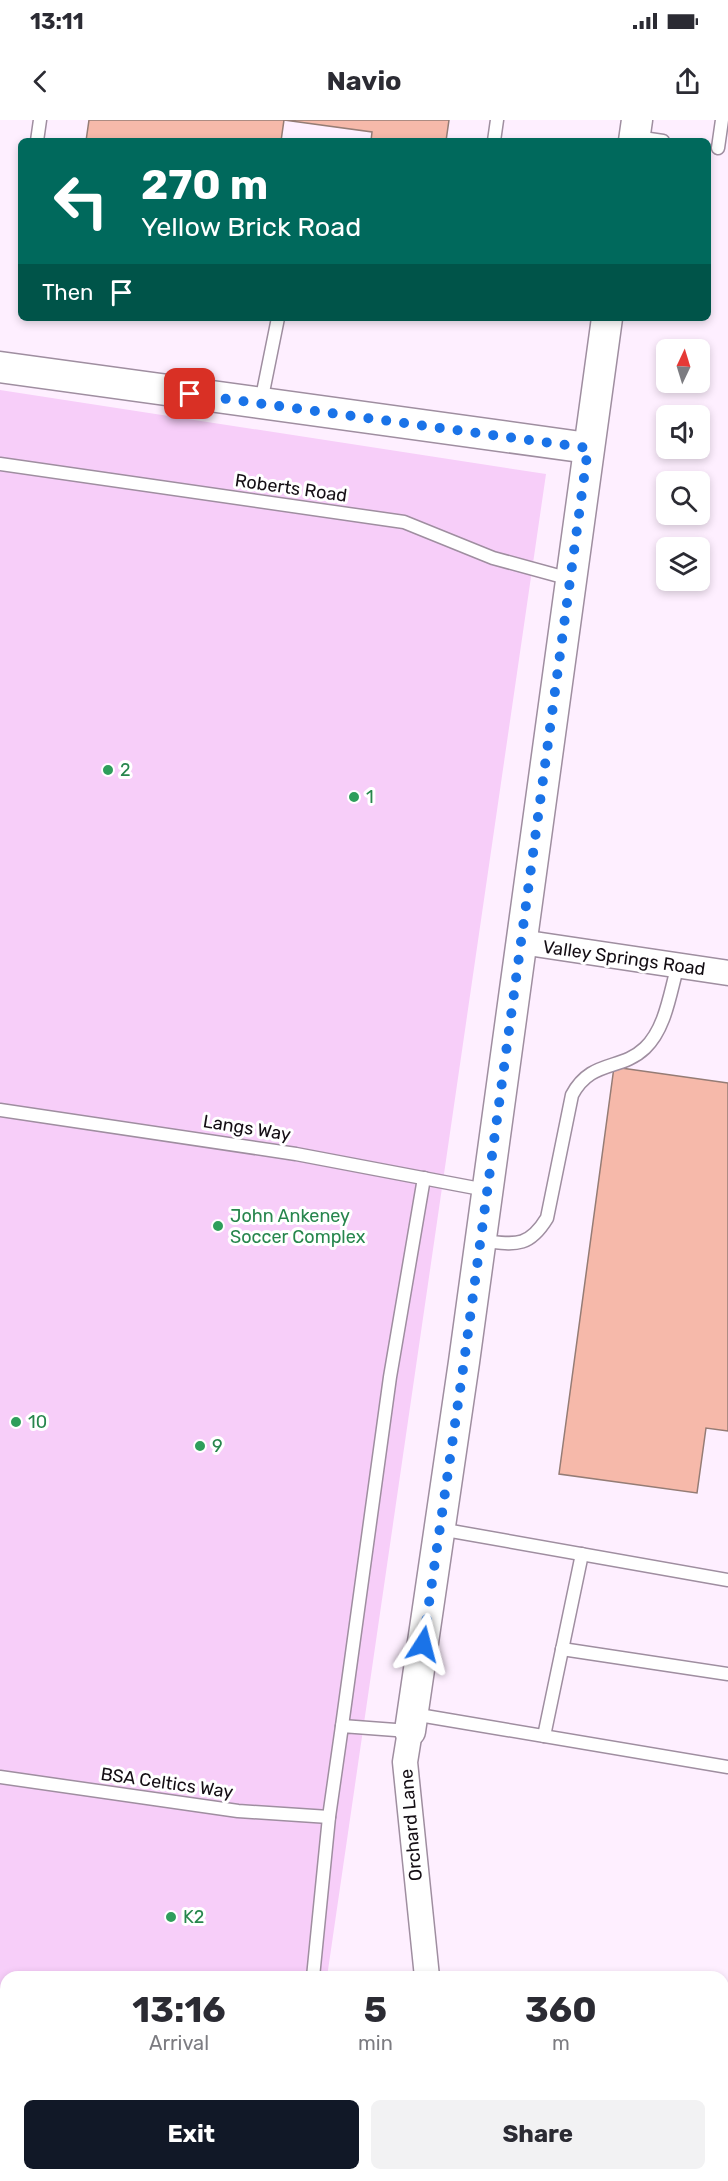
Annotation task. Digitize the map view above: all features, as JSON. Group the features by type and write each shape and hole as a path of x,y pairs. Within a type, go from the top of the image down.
{"street":[{"name":"Orchard Lane","path":"426,1971 405,1762 488,1191 607,321"},
{"path":"0,367 588,448"},
{"name":"Valley Springs Road","path":"521,942 728,973"}],"lane":[{"path":"37,138 40,120"},
{"path":"494,138 497,120"},
{"path":"718,148 722,120"},
{"path":"261,404 277,321"},
{"name":"Roberts Road","path":"0,464 404,522 493,558 570,579"},
{"path":"481,1241 517,1244 537,1236 547,1218 572,1095 580,1079 644,1049 658,1031 678,966"},
{"name":"Langs Way","path":"0,1110 296,1154 488,1191"},
{"path":"314,1971 329,1817 390,1377 424,1178"},
{"path":"440,1529 728,1580"},
{"path":"544,1736 582,1554"},
{"path":"562,1650 728,1674"},
{"path":"342,1726 411,1722 544,1736 728,1767"},
{"name":"BSA Celtics Way","path":"0,1777 238,1811 329,1817"}],"shaded area":[{"name":"John Ankeney Soccer Complex","path":"0,390 546,474 328,1971 0,1971"}],"building":[{"path":"89,120 284,120 281,138 86,138"},
{"path":"284,120 449,120 446,138 371,138 372,132"},
{"path":"614,1067 728,1083 728,1431 706,1428 697,1493 559,1474"}],"place":[{"name":"2","path":"108,770"},
{"name":"1","path":"354,797"},
{"name":"John Ankeney Soccer Complex","path":"218,1226"},
{"name":"10","path":"16,1422"},
{"name":"9","path":"200,1446"},
{"name":"K2","path":"171,1917"}],"route":[{"path":"190,394 588,448 464,1362 423,1644"}]}
